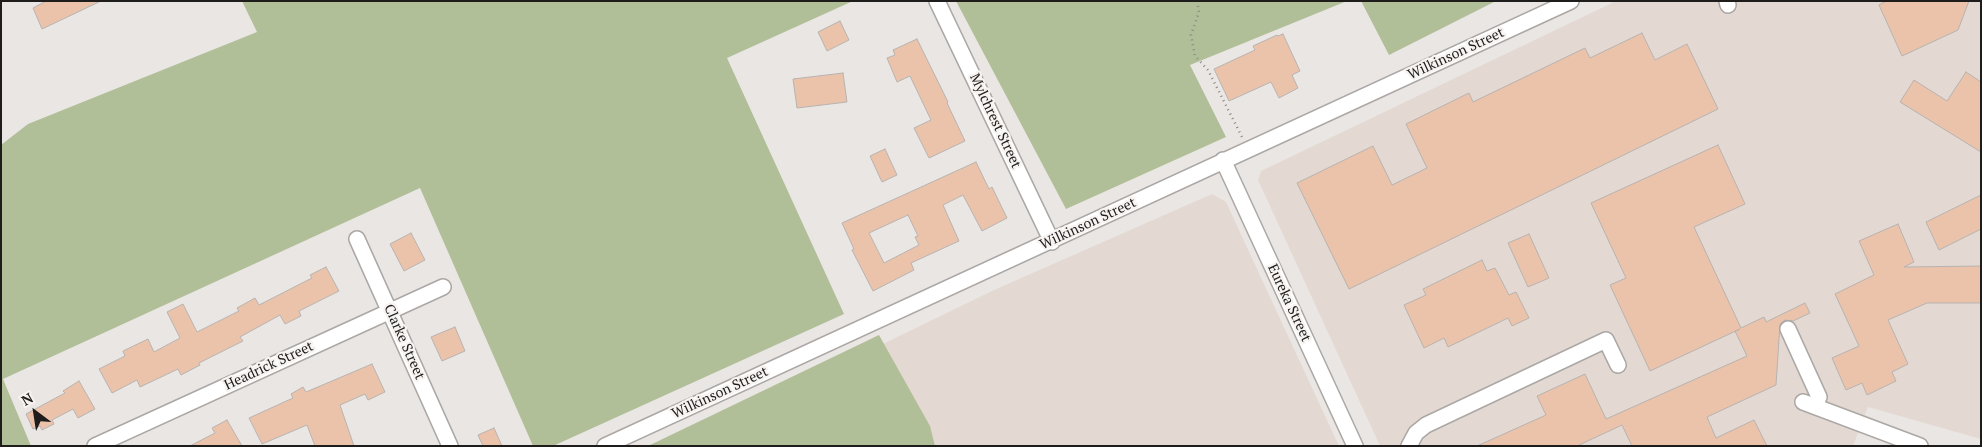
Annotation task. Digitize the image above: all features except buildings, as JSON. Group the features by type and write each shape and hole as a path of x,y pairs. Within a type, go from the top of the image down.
{"street":[{"name":"Mylchrest Street","path":"937,1 1052,242"},
{"name":"Wilkinson Street","path":"605,446 1052,242 1223,160 1571,1"},
{"name":"Eureka Street","path":"1223,160 1355,446"},
{"name":"Clarke Street","path":"357,239 450,446"},
{"name":"Headrick Street","path":"95,446 443,287"},
{"path":"1788,329 1819,397 1809,404 1877,439 1920,446"},
{"path":"1409,446 1416,433 1426,425 1606,340 1618,365"}],"path":[{"path":"1197,1 1199,12 1190,35 1195,56 1208,70 1247,149"}],"shaded area":[{"path":"1616,1 1981,1 1981,439 1868,407 1853,446 1380,446 1258,180 1261,171"},
{"path":"1212,194 1226,202 1339,446 808,446 784,392 994,290"}],"green space":[{"path":"242,1 853,1 727,58 844,314 553,446 533,446 420,188 3,379 31,446 1,446 1,145 28,124 257,32"},
{"path":"956,1 1347,1 1190,65 1226,137 1066,209"},
{"path":"1361,1 1496,1 1389,55"},
{"path":"879,335 930,426 935,446 648,446"}]}
